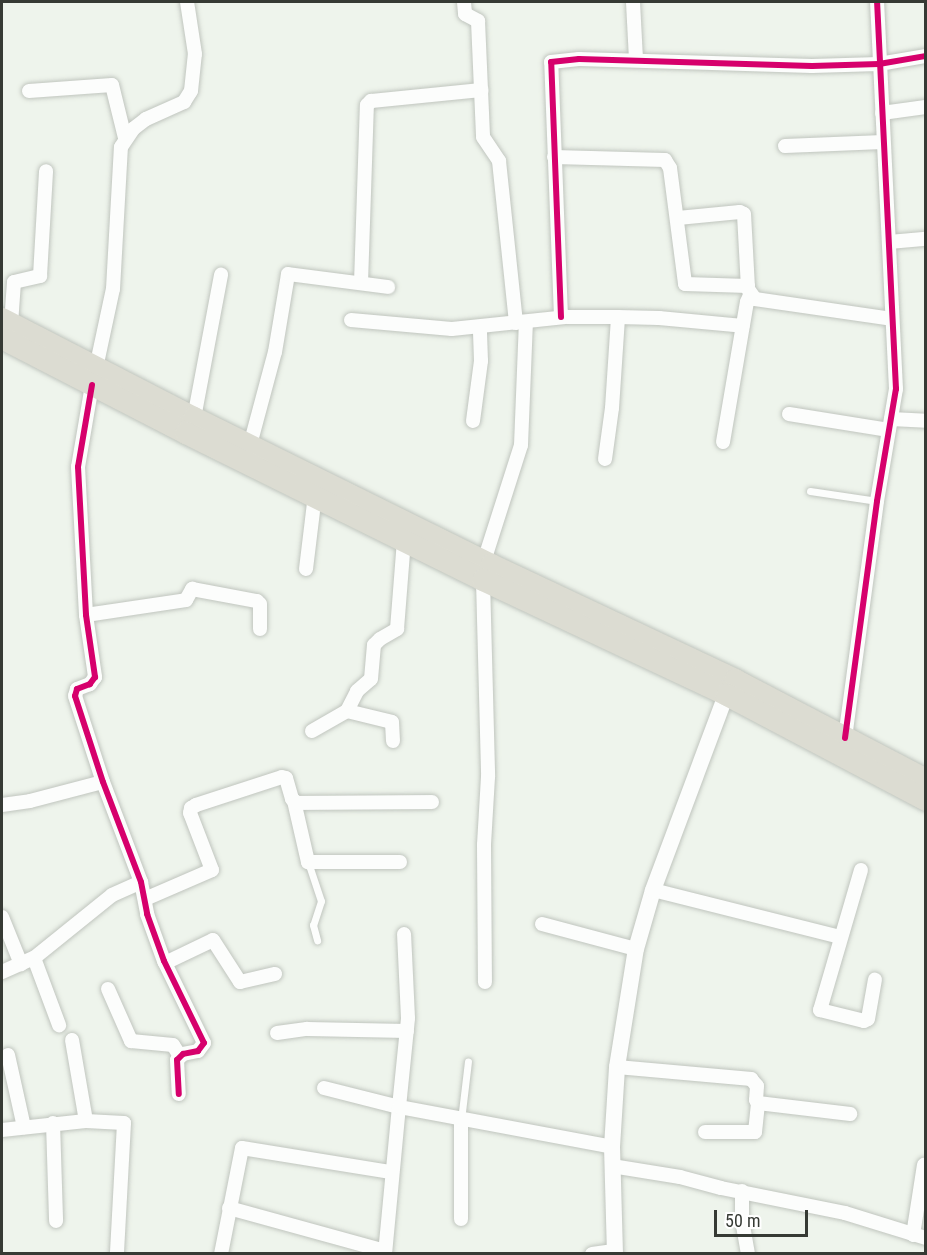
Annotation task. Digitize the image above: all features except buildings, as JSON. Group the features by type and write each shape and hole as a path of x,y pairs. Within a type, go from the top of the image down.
{"highway":[{"path":"5,327 315,495 404,540 484,571"},
{"path":"94,376 194,418 484,571 729,687 845,738 926,780"},
{"path":"729,687 926,800"}],"street":[{"path":"125,138 146,119 184,102 191,91 195,54 187,2"},
{"path":"464,2 465,14 478,21 483,137 499,161 521,322 521,445 484,571 488,777 484,844 485,982"},
{"path":"633,2 636,60"},
{"path":"845,738 877,501 896,389 877,2"},
{"path":"561,317 551,62 636,60 812,66 879,64 926,56"},
{"path":"29,91 112,85 125,138 119,163 113,289 83,424 78,467 86,615 95,676 90,684 77,689 75,696 103,782 141,882 150,923 165,963 204,1043 198,1051 180,1056"},
{"path":"361,284 367,105 371,101 481,90"},
{"path":"882,113 926,107"},
{"path":"784,146 883,142"},
{"path":"555,157 665,160 670,168 686,284 749,291 755,299 892,319"},
{"path":"5,327 14,282 40,276 46,171"},
{"path":"678,218 740,212 744,214 749,291 723,442"},
{"path":"889,242 926,239"},
{"path":"250,446 275,352 288,274 388,287"},
{"path":"194,418 221,275"},
{"path":"351,321 452,329 561,317 618,317 659,318 743,326"},
{"path":"605,459 612,408 618,317"},
{"path":"473,421 481,361 480,327"},
{"path":"789,414 890,424 926,421"},
{"path":"306,569 315,495"},
{"path":"312,731 347,711 357,691 371,679 374,645 397,629 404,540"},
{"path":"86,615 186,600 192,589 257,601 260,604 260,629"},
{"path":"592,1254 614,1252 612,1148 617,1067 636,949 653,890 729,687"},
{"path":"347,711 392,722 393,741"},
{"path":"145,899 212,870 190,813 191,808 282,777 286,778 294,801 308,862 400,862"},
{"path":"2,805 30,801 103,782"},
{"path":"294,801 318,805 432,802"},
{"path":"861,870 820,1010 864,1021 868,1019 875,980"},
{"path":"2,972 28,961 112,895 141,882"},
{"path":"653,890 840,937"},
{"path":"2,917 28,961 59,1025"},
{"path":"542,924 636,949"},
{"path":"229,1208 385,1252 391,1172 407,1031 404,934"},
{"path":"165,963 213,940 240,982 275,974"},
{"path":"108,989 131,1041 173,1045 180,1056"},
{"path":"277,1033 308,1029 407,1031"},
{"path":"72,1040 86,1121"},
{"path":"8,1055 24,1127"},
{"path":"179,1094 177,1064 180,1056"},
{"path":"617,1067 751,1079 757,1086 755,1132 705,1132"},
{"path":"324,1088 461,1120 612,1148"},
{"path":"758,1103 850,1114"},
{"path":"461,1120 461,1220"},
{"path":"2,1130 86,1121 124,1123 117,1254"},
{"path":"53,1123 56,1221"},
{"path":"220,1254 240,1151 244,1147 391,1172"},
{"path":"612,1166 845,1212 919,1236 924,1166"},
{"path":"742,1191 742,1220 748,1254"}],"lane":[{"path":"810,491 877,501"},
{"path":"308,862 321,901 313,925 317,940"},
{"path":"461,1120 468,1061"}],"cycle path":[{"path":"845,738 877,501 896,389 877,2"},
{"path":"561,317 551,62 579,59 812,66 879,64 926,56"},
{"path":"92,385 78,467 86,615 95,677 90,684 77,689 75,696 103,782 141,882 147,914 164,961 204,1043 198,1051 183,1054 177,1060 179,1094"}]}
